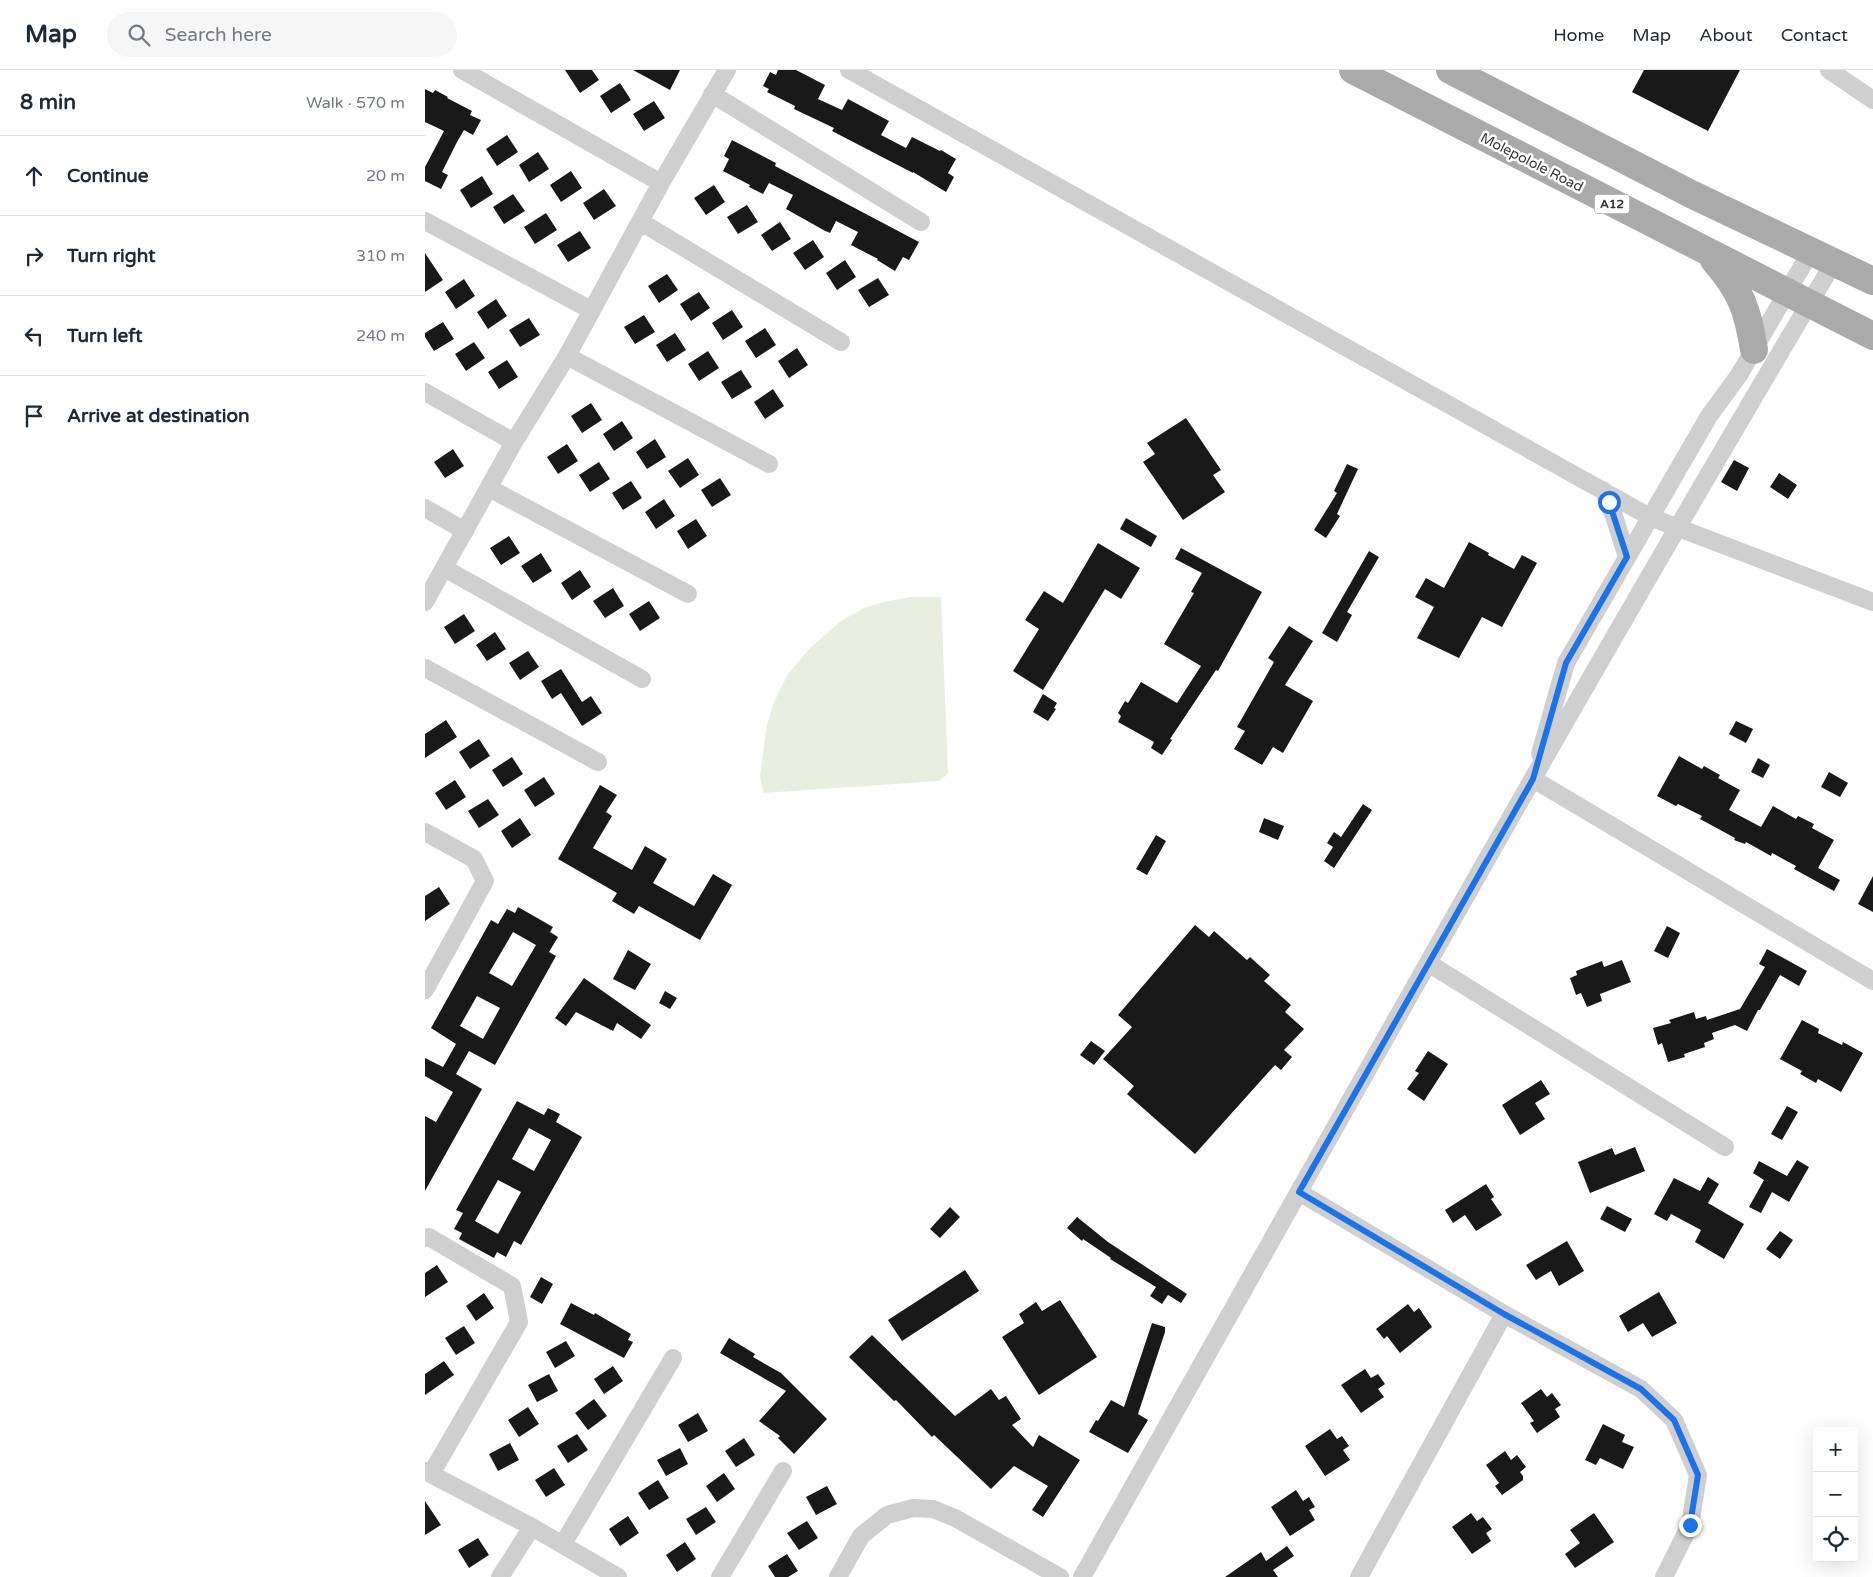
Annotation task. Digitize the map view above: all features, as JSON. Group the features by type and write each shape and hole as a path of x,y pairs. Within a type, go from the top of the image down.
{"main road":[{"name":"Molepolole Road","path":"1353,70 1707,253 1873,336"},
{"path":"1449,70 1691,194 1873,281"},
{"path":"1707,253 1727,274 1745,305 1754,350"}],"street":[{"path":"462,70 661,183"},
{"path":"425,602 515,442 567,356 661,183 727,70"},
{"path":"849,70 1650,516 1873,602"},
{"path":"1829,70 1873,100"},
{"path":"712,94 921,222"},
{"path":"425,221 591,310"},
{"path":"641,222 841,342"},
{"path":"1082,1577 1428,963 1761,385 1798,298 1823,256"},
{"path":"1533,779 1566,663 1709,416 1739,375 1754,350 1798,298 1823,256"},
{"path":"567,356 769,464"},
{"path":"1739,375 1761,385"},
{"path":"425,392 515,442"},
{"path":"489,488 688,594"},
{"path":"1603,490 1614,516 1627,557"},
{"path":"425,508 465,531"},
{"path":"444,568 642,679"},
{"path":"425,668 598,762"},
{"path":"1533,779 1873,981"},
{"path":"425,832 474,858 485,880 425,990"},
{"path":"1428,963 1725,1147"},
{"path":"1299,1192 1504,1314 1641,1389 1674,1420 1698,1475 1690,1525 1664,1577"},
{"path":"425,1238 429,1236 512,1286 519,1322 428,1473 532,1527 618,1577"},
{"path":"1359,1577 1504,1314"},
{"path":"563,1544 673,1358"},
{"path":"720,1577 783,1471"},
{"path":"838,1577 861,1536 887,1515 913,1508 933,1509 955,1518 1060,1577"},
{"path":"500,1577 532,1527"}],"green space":[{"path":"910,597 941,597 948,774 939,781 763,793 760,775 767,724 774,702 788,674 810,648 841,621 864,608"}],"building":[{"path":"565,70 592,70 599,80 580,93"},
{"path":"633,70 680,70 670,90"},
{"path":"778,70 796,70 825,85 818,99 842,110 848,99 889,121 881,135 906,148 912,137 956,159 948,173 954,177 946,192 913,172 832,131 834,128 794,109 795,106 767,92 769,89 763,86 770,72 776,75"},
{"path":"1644,70 1740,70 1708,131 1632,92"},
{"path":"620,83 631,100 611,113 600,96"},
{"path":"425,89 433,93 435,90 448,97 472,111 470,115 481,120 473,135 464,130 457,142 442,172 448,175 441,189 425,181 425,167 444,131 425,122"},
{"path":"654,101 665,118 644,131 633,114"},
{"path":"507,135 518,152 497,166 486,149"},
{"path":"732,140 776,163 775,166 919,242 909,260 903,257 895,271 878,259 851,245 858,232 836,221 830,233 827,232 786,209 793,195 769,183 763,194 723,171 729,159 724,156"},
{"path":"538,152 549,169 529,182 519,165"},
{"path":"571,171 582,188 561,202 550,185"},
{"path":"482,176 493,194 471,208 460,190"},
{"path":"714,185 725,202 706,215 694,198"},
{"path":"604,189 616,206 594,220 583,203"},
{"path":"513,194 525,211 504,224 493,207"},
{"path":"747,205 758,222 738,234 727,217"},
{"path":"546,213 557,230 535,244 524,227"},
{"path":"780,222 791,239 772,251 761,235"},
{"path":"580,231 591,248 568,262 557,245"},
{"path":"813,240 824,257 805,270 793,253"},
{"path":"425,253 443,280 425,292"},
{"path":"845,260 856,277 837,290 826,273"},
{"path":"667,274 678,290 659,303 648,286"},
{"path":"878,278 889,295 869,307 858,290"},
{"path":"464,279 475,296 456,309 445,292"},
{"path":"699,292 710,308 691,321 680,304"},
{"path":"496,299 507,316 488,329 477,312"},
{"path":"732,310 743,327 723,340 712,323"},
{"path":"644,315 655,332 635,344 624,327"},
{"path":"529,318 540,335 520,347 509,330"},
{"path":"443,322 454,339 434,351 425,337 425,333"},
{"path":"765,328 776,345 756,358 745,341"},
{"path":"675,333 686,350 667,362 656,345"},
{"path":"474,342 485,358 466,371 455,354"},
{"path":"797,348 808,365 789,378 778,361"},
{"path":"708,351 719,368 699,381 688,364"},
{"path":"507,360 518,377 499,389 488,372"},
{"path":"741,370 752,387 732,399 721,382"},
{"path":"773,389 784,406 765,419 754,402"},
{"path":"591,403 602,420 582,433 571,416"},
{"path":"1186,418 1221,470 1213,475 1225,492 1183,520 1143,462 1155,454 1147,443"},
{"path":"622,421 633,438 614,451 603,434"},
{"path":"655,439 666,457 647,469 636,452"},
{"path":"567,444 578,461 558,474 547,457"},
{"path":"453,449 464,466 445,478 434,462"},
{"path":"688,458 699,475 680,488 668,471"},
{"path":"1734,460 1749,468 1737,491 1721,482"},
{"path":"599,462 610,479 590,492 579,475"},
{"path":"1347,464 1358,469 1337,514 1340,516 1326,538 1314,530 1337,493 1334,491"},
{"path":"1779,473 1797,485 1788,499 1770,487"},
{"path":"720,478 731,495 712,507 701,490"},
{"path":"631,481 642,498 623,510 612,493"},
{"path":"664,499 675,516 656,529 645,512"},
{"path":"1126,518 1157,536 1151,547 1120,529"},
{"path":"696,519 707,536 688,549 677,531"},
{"path":"509,536 520,553 501,565 490,548"},
{"path":"1469,542 1514,569 1522,555 1537,563 1502,627 1482,617 1459,658 1417,638 1434,607 1415,597 1426,578 1444,588"},
{"path":"1098,543 1140,568 1121,599 1105,589 1043,690 1013,671 1039,629 1025,620 1044,591 1063,603"},
{"path":"1181,548 1262,592 1218,671 1216,670 1170,739 1172,740 1162,755 1151,748 1154,742 1118,722 1121,716 1118,713 1125,701 1128,703 1141,682 1177,703 1201,666 1164,644 1194,593 1191,592 1202,573 1175,559"},
{"path":"1369,551 1379,557 1347,612 1352,615 1337,642 1322,633"},
{"path":"541,553 552,571 533,583 521,566"},
{"path":"580,570 591,587 572,600 561,583"},
{"path":"613,588 624,606 605,618 593,601"},
{"path":"649,601 660,618 640,631 629,614"},
{"path":"464,614 475,631 455,644 444,627"},
{"path":"1289,626 1313,641 1285,685 1313,701 1283,753 1273,747 1262,765 1234,749 1245,731 1237,727 1274,662 1268,658"},
{"path":"495,632 506,649 487,661 476,645"},
{"path":"528,651 539,667 520,680 509,663"},
{"path":"561,669 582,702 591,696 602,713 582,726 561,693 552,699 541,681"},
{"path":"1043,694 1057,703 1054,708 1056,709 1048,721 1033,712"},
{"path":"446,720 457,737 425,758 425,734"},
{"path":"1736,721 1753,729 1746,743 1729,734"},
{"path":"479,739 490,756 470,769 459,752"},
{"path":"1679,756 1702,769 1704,766 1720,775 1718,778 1740,790 1729,810 1761,827 1773,806 1796,819 1798,816 1814,824 1812,828 1834,840 1818,868 1840,880 1834,891 1794,869 1796,866 1772,853 1771,856 1746,842 1745,844 1734,840 1735,838 1700,819 1702,816 1657,796"},
{"path":"512,757 523,774 503,787 492,770"},
{"path":"1758,758 1770,765 1763,778 1751,772"},
{"path":"1829,772 1848,783 1840,797 1821,787"},
{"path":"544,777 555,794 535,807 524,790"},
{"path":"455,780 466,797 446,810 435,793"},
{"path":"600,785 617,795 606,812 612,816 593,848 632,870 645,846 667,859 653,883 694,906 713,874 732,885 700,940 639,906 634,914 612,901 617,893 558,859"},
{"path":"488,799 499,815 479,828 468,811"},
{"path":"1363,804 1372,810 1334,868 1324,861 1333,847 1327,843 1334,832 1341,837"},
{"path":"520,818 531,835 512,848 501,831"},
{"path":"1264,818 1284,826 1278,840 1259,832"},
{"path":"1156,835 1166,841 1147,875 1136,869"},
{"path":"1873,876 1873,912 1858,904"},
{"path":"439,887 450,904 425,921 425,896"},
{"path":"518,907 553,927 550,932 558,937 549,952 556,956 495,1065 469,1051 456,1074 482,1089 425,1191 425,1116 436,1122 453,1092 425,1076 425,1058 443,1067 456,1044 431,1028 491,920 498,924 507,909 515,913","holes":["513,932 536,945 512,986 489,973","477,996 500,1008 483,1039 460,1026"]},
{"path":"1195,925 1209,937 1214,931 1247,960 1250,957 1270,975 1264,981 1291,1005 1285,1012 1304,1029 1284,1050 1292,1057 1281,1070 1275,1065 1195,1154 1127,1094 1134,1086 1103,1059 1132,1027 1118,1015"},
{"path":"1667,926 1680,933 1668,958 1654,951"},
{"path":"1767,949 1807,971 1799,986 1780,975 1747,1031 1735,1025 1712,1033 1714,1039 1704,1043 1705,1047 1684,1054 1685,1057 1668,1062 1662,1043 1658,1045 1653,1028 1671,1023 1669,1020 1694,1012 1696,1019 1706,1016 1707,1020 1740,1009 1765,967 1759,964"},
{"path":"628,950 651,964 635,990 613,979"},
{"path":"1622,960 1631,982 1600,994 1602,1001 1587,1007 1581,993 1576,995 1570,978 1577,975 1576,971 1602,961 1604,967"},
{"path":"584,978 651,1025 641,1039 617,1023 613,1031 576,1012 566,1026 555,1018"},
{"path":"665,991 677,998 670,1009 659,1003"},
{"path":"1802,1020 1819,1029 1818,1033 1842,1045 1843,1042 1863,1053 1841,1092 1818,1079 1816,1083 1800,1074 1802,1071 1780,1059"},
{"path":"1091,1041 1105,1051 1094,1065 1080,1055"},
{"path":"1428,1051 1448,1064 1424,1101 1407,1089 1419,1073 1415,1071"},
{"path":"1541,1080 1550,1094 1535,1103 1545,1119 1520,1135 1502,1105"},
{"path":"517,1101 544,1115 548,1108 560,1114 556,1122 582,1137 521,1245 514,1241 506,1257 497,1252 494,1258 459,1239 462,1233 454,1229 463,1213 456,1210","holes":["529,1128 551,1140 534,1171 512,1159","498,1180 521,1192 498,1234 475,1221"]},
{"path":"1787,1106 1798,1112 1782,1140 1771,1134"},
{"path":"1635,1147 1645,1171 1590,1193 1578,1162 1612,1148 1615,1155"},
{"path":"1797,1160 1809,1167 1789,1202 1772,1192 1761,1213 1749,1207 1764,1180 1753,1173 1759,1161 1787,1176"},
{"path":"1708,1177 1719,1184 1708,1203 1744,1224 1724,1259 1695,1242 1701,1230 1671,1214 1667,1221 1654,1214 1674,1178 1700,1191"},
{"path":"1486,1184 1494,1197 1491,1199 1502,1215 1476,1231 1465,1215 1453,1223 1445,1210"},
{"path":"1607,1206 1632,1219 1625,1232 1600,1219"},
{"path":"950,1207 960,1217 940,1238 930,1229"},
{"path":"1077,1217 1108,1242 1187,1294 1181,1303 1168,1295 1162,1304 1150,1296 1156,1287 1110,1259 1083,1239 1082,1241 1067,1228"},
{"path":"1780,1231 1793,1240 1780,1259 1766,1249"},
{"path":"1567,1241 1584,1271 1559,1286 1551,1271 1536,1280 1526,1265"},
{"path":"437,1265 448,1282 425,1297 425,1273"},
{"path":"965,1270 979,1291 902,1341 888,1320"},
{"path":"541,1277 553,1284 542,1304 530,1297"},
{"path":"1659,1292 1677,1323 1652,1337 1643,1323 1628,1332 1619,1316"},
{"path":"484,1293 494,1308 476,1321 466,1306"},
{"path":"1060,1300 1097,1357 1039,1395 1002,1337 1024,1323 1019,1314 1036,1302 1042,1311"},
{"path":"571,1303 594,1315 595,1313 631,1334 628,1340 633,1342 624,1358 560,1324"},
{"path":"1408,1304 1414,1312 1419,1308 1432,1327 1400,1353 1387,1336 1384,1339 1376,1329"},
{"path":"1152,1323 1165,1327 1165,1332 1138,1414 1148,1420 1128,1453 1089,1432 1111,1400 1124,1407"},
{"path":"464,1326 475,1343 456,1355 445,1338"},
{"path":"872,1335 955,1416 991,1389 999,1400 1006,1396 1021,1419 1012,1425 1033,1447 1039,1435 1080,1460 1043,1517 1032,1510 1048,1486 1014,1466 991,1489 934,1435 932,1437 896,1400 894,1401 849,1357"},
{"path":"729,1338 755,1354 753,1357 781,1373 827,1419 794,1454 778,1438 780,1436 759,1421 786,1391 720,1353"},
{"path":"566,1341 575,1356 555,1368 546,1352"},
{"path":"444,1361 454,1375 425,1395 425,1374"},
{"path":"613,1366 623,1381 604,1394 594,1379"},
{"path":"1365,1369 1371,1378 1378,1374 1385,1384 1378,1389 1384,1397 1361,1413 1341,1385"},
{"path":"549,1374 558,1391 537,1402 528,1385"},
{"path":"1541,1389 1547,1397 1552,1393 1561,1405 1555,1409 1560,1417 1537,1433 1530,1423 1534,1421 1521,1403"},
{"path":"594,1399 607,1416 588,1430 575,1413"},
{"path":"528,1407 539,1424 519,1437 508,1420"},
{"path":"698,1413 708,1431 688,1442 678,1425"},
{"path":"1603,1424 1625,1435 1622,1442 1634,1447 1623,1469 1600,1458 1596,1465 1585,1460"},
{"path":"1330,1429 1337,1439 1342,1436 1349,1446 1343,1450 1350,1460 1325,1476 1305,1446"},
{"path":"577,1434 588,1450 568,1463 557,1446"},
{"path":"744,1438 755,1455 736,1467 725,1451"},
{"path":"510,1443 519,1460 498,1471 489,1454"},
{"path":"680,1448 688,1464 666,1476 657,1460"},
{"path":"1505,1451 1511,1460 1517,1455 1526,1467 1520,1472 1523,1480 1502,1495 1495,1486 1499,1483 1486,1465"},
{"path":"554,1468 565,1485 546,1497 535,1480"},
{"path":"724,1473 735,1489 717,1502 706,1486"},
{"path":"658,1480 669,1498 649,1510 638,1493"},
{"path":"827,1486 837,1504 816,1515 806,1497"},
{"path":"1296,1490 1303,1501 1309,1497 1315,1507 1309,1510 1315,1520 1290,1536 1271,1507"},
{"path":"425,1501 441,1525 425,1535"},
{"path":"706,1507 716,1522 696,1535 686,1519"},
{"path":"1471,1513 1477,1521 1483,1517 1492,1529 1486,1533 1491,1541 1472,1554 1452,1527"},
{"path":"1594,1513 1614,1542 1575,1568 1565,1554 1580,1543 1570,1530"},
{"path":"628,1516 639,1533 620,1546 609,1529"},
{"path":"807,1521 818,1538 799,1550 787,1533"},
{"path":"478,1538 489,1555 469,1568 458,1550"},
{"path":"685,1542 696,1559 677,1572 666,1555"},
{"path":"1287,1546 1294,1556 1273,1570 1278,1577 1225,1577 1261,1552 1266,1561"},
{"path":"787,1554 798,1571 788,1577 775,1577 768,1566"}],"route":[{"path":"1609,502 1627,557 1566,663 1533,779 1299,1192 1504,1314 1641,1389 1674,1420 1698,1475 1690,1525"}]}
